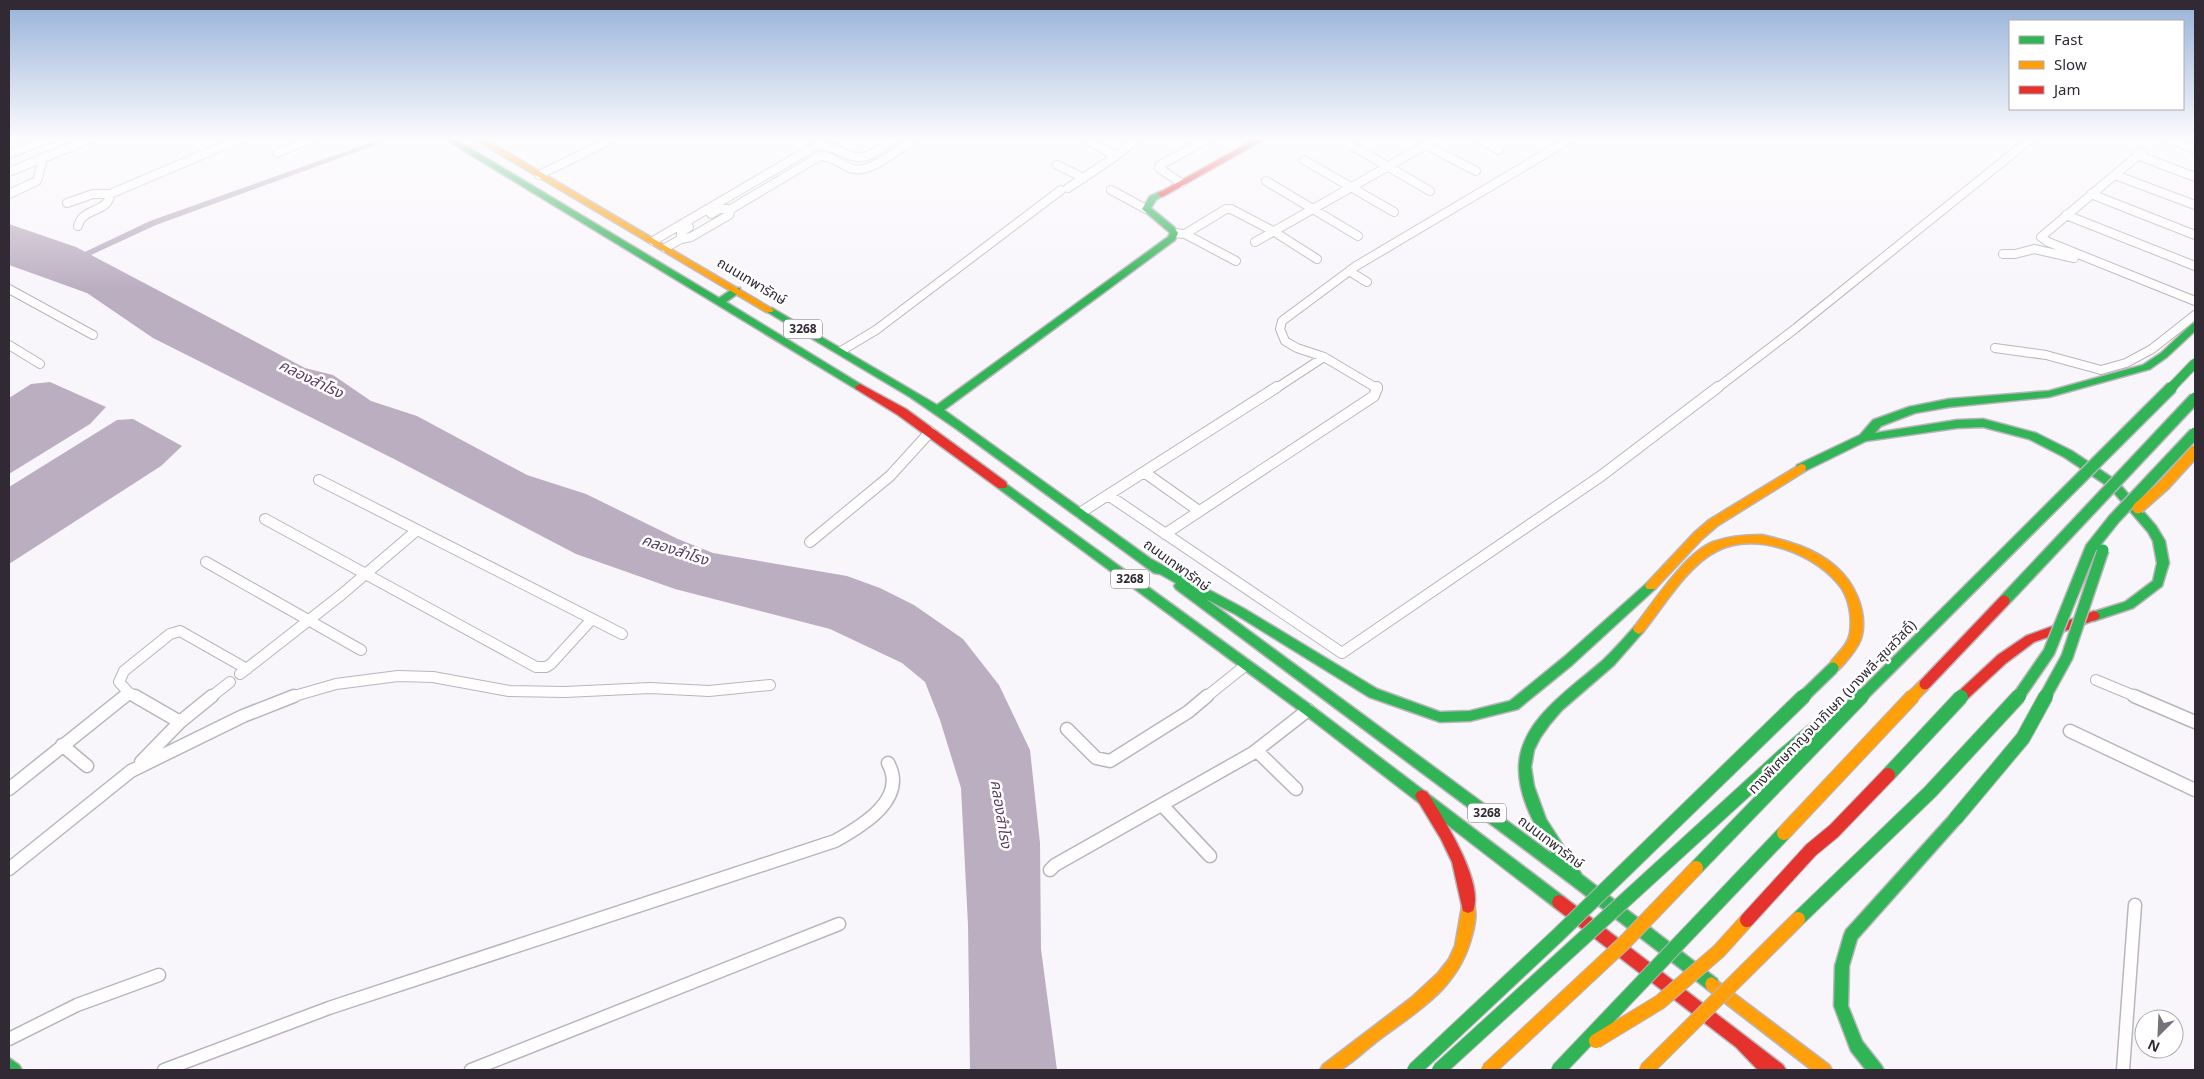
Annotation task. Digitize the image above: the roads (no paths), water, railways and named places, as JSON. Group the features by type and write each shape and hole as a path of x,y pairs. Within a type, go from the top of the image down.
{"main road":[{"name":"3268","path":"531,188 874,394 930,432 1308,710 1778,1070"},
{"name":"ถนนเทพารักษ์","path":"563,188 841,351 937,410 1239,628 1577,880 1824,1070"},
{"path":"937,410 1180,234 1150,214 1146,209 1153,198 1171,188"},
{"path":"720,301 737,290"},
{"path":"1864,438 1876,423 1913,410 1949,403 2049,394 2146,367 2164,354 2195,326"},
{"name":"ทางพิเศษกาญจนาภิเษก (บางพลี-สุขสวัสดิ์)","path":"1488,1070 1624,943 1872,686 2122,439 2195,363"},
{"path":"1558,1070 2195,398"},
{"path":"1147,562 1239,611 1373,692 1440,717 1470,716 1514,705 1568,661 1659,579 1698,536 1713,523 1804,466 1864,438 1957,424 1983,423 2032,436 2068,454 2113,484 2152,528 2159,541 2163,563 2158,583 2129,605 2030,639 2002,659 1961,697 1834,831 1811,850 1719,951 1660,1002 1578,1051"},
{"path":"1646,1070 1837,880 1930,792 2022,693 2049,652 2091,548 2114,518 2195,433"},
{"path":"1876,1070 1856,1046 1841,1006 1842,966 1851,935 1956,818 2023,738 2067,657 2103,551 2124,521 2164,485 2195,451"},
{"path":"1414,1070 1558,935 1833,668 1856,636 1858,619 1852,596 1827,565 1808,553 1786,544 1757,538 1727,542 1710,547 1614,658 1549,715 1534,736 1525,758 1526,785 1534,807 1577,880"},
{"path":"1440,1070 1737,799 1791,747 1872,686"},
{"path":"1328,1070 1444,980 1456,962 1463,945 1470,912 1466,880 1455,850 1422,796"},
{"path":"1742,1043 1768,1070"},
{"path":"9,1066 14,1070"}],"street":[{"path":"9,194 22,188"},
{"path":"67,204 93,194 110,194 123,188"},
{"path":"653,241 744,188"},
{"path":"665,248 681,239 691,238 729,215 731,209 766,188"},
{"path":"841,351 876,330 1065,188"},
{"path":"1279,188 1358,236"},
{"path":"1255,242 1350,188"},
{"path":"1354,188 1394,212"},
{"path":"1426,188 1430,191"},
{"path":"1164,534 1374,396 1378,391 1378,388 1372,384 1324,357 1297,348 1285,341 1280,329 1282,321 1349,271 1488,188"},
{"path":"1108,495 1342,653 1609,470 1796,328 1969,188"},
{"path":"2098,188 2041,237 2048,242 2195,301"},
{"path":"2151,188 2195,205"},
{"path":"1111,190 1146,209"},
{"path":"78,226 82,218 109,201 110,194"},
{"path":"2091,194 2195,234"},
{"path":"1180,234 1226,209 1231,209 1273,231 1318,259"},
{"path":"2066,215 2195,266"},
{"path":"1180,234 1236,261"},
{"path":"2003,254 2015,254 2034,249 2097,261"},
{"path":"1349,271 1367,282"},
{"path":"9,289 93,335"},
{"path":"9,302 20,295"},
{"path":"1995,348 2046,355 2101,370 2109,369 2132,359 2181,330 2195,315"},
{"path":"9,345 40,364"},
{"path":"1080,513 1324,357"},
{"path":"810,542 890,476 930,432"},
{"path":"1144,472 1199,512"},
{"path":"320,480 416,531 622,634"},
{"path":"265,519 536,667 546,667 551,664 592,619"},
{"path":"178,724 129,693 119,682 124,671 173,632 183,632 243,672 308,621 416,531"},
{"path":"206,562 361,650"},
{"path":"1067,729 1096,758 1110,760 1188,712 1246,665"},
{"path":"131,771 243,716 281,700 336,684 398,676 433,676 509,691 565,692 650,688 709,690 770,685"},
{"path":"2096,680 2195,722"},
{"path":"9,869 131,771 178,724 230,682"},
{"path":"9,790 62,745 129,693"},
{"path":"1050,870 1055,865 1256,751 1308,710"},
{"path":"2070,731 2195,790"},
{"path":"62,745 87,766"},
{"path":"1256,751 1296,789"},
{"path":"164,1070 329,1008 835,841 851,832 876,812 888,797 894,786 894,774 888,763"},
{"path":"1162,805 1210,856"},
{"path":"2123,1070 2135,905"},
{"path":"471,1070 838,924"},
{"path":"9,1038 77,1005 159,975"}],"water":[{"name":"คลองสำโรง","path":"9,224 76,247 305,368 333,375 371,401 417,416 527,475 586,494 678,539 713,553 847,576 880,588 914,605 963,639 999,685 1030,750 1040,843 1041,949 1057,1070 970,1070 968,925 961,788 940,720 925,682 902,663 830,629 675,589 576,554 396,460 153,338 87,293 9,265"},
{"path":"50,382 106,407 90,424 9,474 9,398 31,384"},
{"path":"133,419 182,446 161,466 9,564 9,487 117,420"}],"waterway":[{"path":"75,259 153,223 250,188"}]}
